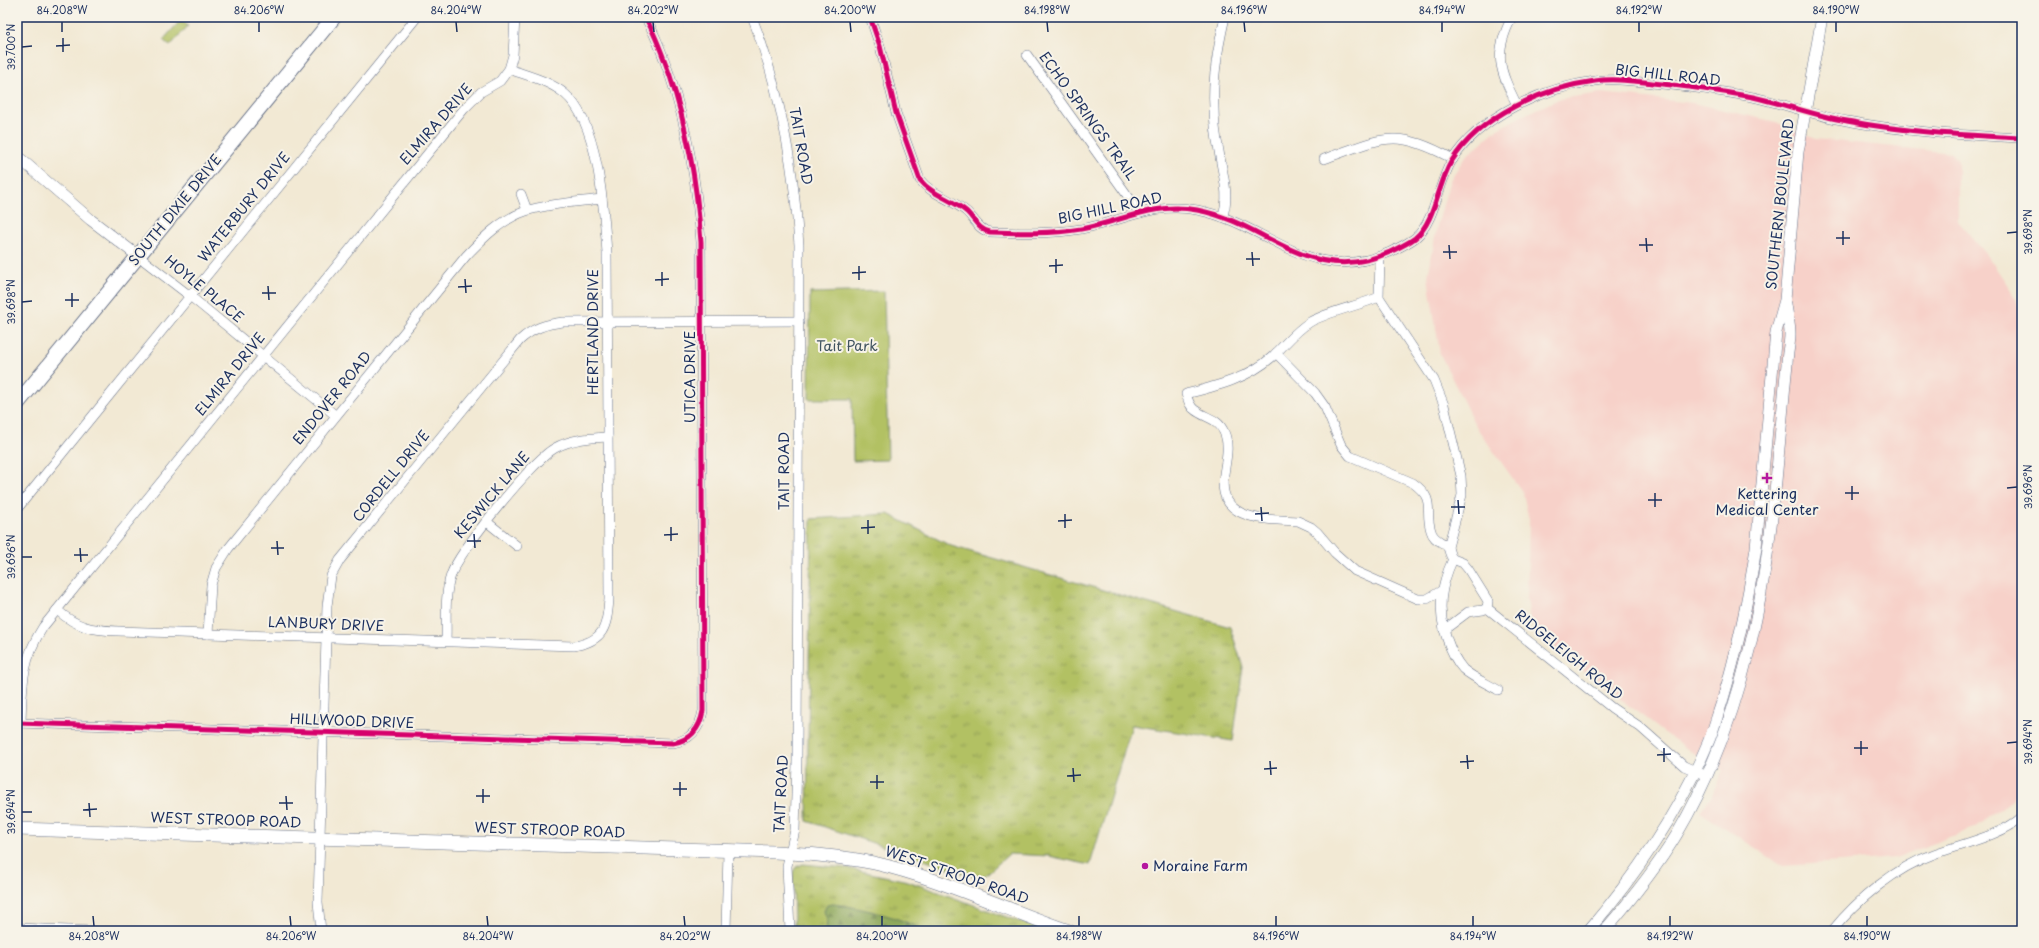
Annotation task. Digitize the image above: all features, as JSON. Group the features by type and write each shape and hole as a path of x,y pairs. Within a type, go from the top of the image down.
{"main road":[{"name":"SOUTH DIXIE DRIVE","path":"17,404 334,17"},
{"name":"WEST STROOP ROAD","path":"17,829 790,853 844,858 897,869 1069,931"}],"street":[{"name":"WATERBURY DRIVE","path":"17,509 417,17"},
{"path":"510,69 513,55 515,17"},
{"name":"UTICA DRIVE","path":"645,17 651,27 664,60 678,101 693,167 701,242 703,711 699,725 686,739"},
{"name":"TAIT ROAD","path":"752,17 776,90 787,134 792,165 799,246 797,761 795,830 788,866 790,931"},
{"name":"BIG HILL ROAD","path":"870,17 880,46 896,113 918,176 925,186 965,211 981,228 990,232 1062,232 1171,207 1195,210 1222,217 1272,242 1315,260 1349,263 1380,256 1407,244 1421,232 1453,159 1481,130 1517,105 1538,95 1566,86 1598,80 1618,80 1660,84 1753,98 1846,121 1889,128 2022,138"},
{"path":"1222,217 1226,203 1226,189 1217,141 1214,92 1217,55 1225,17"},
{"path":"1512,17 1502,40 1500,58 1517,105"},
{"name":"SOUTHERN BOULEVARD","path":"1588,931 1619,894 1644,860 1695,772 1708,744 1730,674 1751,580 1761,509 1776,332 1785,300 1797,159 1822,17"},
{"name":"ECHO SPRINGS TRAIL","path":"1027,55 1140,213"},
{"name":"HERTLAND DRIVE","path":"510,69 550,84 566,95 575,104 584,120 591,141 602,199 607,253 609,600 608,620 598,637"},
{"name":"ELMIRA DRIVE","path":"19,723 26,661 36,638 57,610 468,105 481,92 500,81 510,69"},
{"path":"1324,159 1368,142 1400,138 1426,144 1453,159"},
{"name":"HOYLE PLACE","path":"17,156 80,211 190,296 335,415"},
{"path":"521,194 527,210"},
{"name":"ENDOVER ROAD","path":"208,634 209,597 216,568 228,549 335,415 481,240 510,219 527,210 602,199"},
{"path":"1380,256 1379,297 1399,330 1426,366 1434,380 1444,405 1462,487 1460,502 1448,547 1453,559 1463,563 1488,601 1487,608 1462,615 1444,630"},
{"path":"1379,297 1360,306 1311,321 1276,353 1244,377 1186,394 1191,407 1196,411 1212,418 1219,424 1225,435 1227,449 1223,485 1226,496 1233,507 1253,518 1298,521 1305,524 1317,532 1335,553 1355,571 1418,599 1427,599 1442,591"},
{"name":"SOUTHERN BOULEVARD","path":"1604,931 1635,895 1676,835 1707,776 1729,722 1743,678 1755,629 1766,570 1767,550 1775,495 1790,334 1785,300"},
{"name":"CORDELL DRIVE","path":"321,931 318,902 326,638 329,584 335,568 520,340 535,329 553,323 799,321"},
{"path":"1276,353 1315,393 1325,407 1341,445 1350,456 1413,483 1420,488 1428,501 1431,533 1438,542 1448,547"},
{"name":"KESWICK LANE","path":"446,642 447,594 451,573 460,556 528,472 548,452 570,441 608,437"},
{"path":"487,522 517,546"},
{"path":"1453,559 1446,574 1442,591 1440,612 1451,651 1464,670 1498,690"},
{"name":"RIDGELEIGH ROAD","path":"1487,608 1560,668 1591,690 1612,708 1640,727 1684,766 1707,776"},
{"name":"LANBURY DRIVE","path":"57,610 77,624 93,630 574,646 592,641 598,637"},
{"name":"HILLWOOD DRIVE","path":"19,723 673,744 686,739"},
{"path":"1832,931 1841,920 1879,886 1907,867 1933,854 1996,832 2022,817"},
{"path":"726,931 728,852"},
{"path":"17,928 95,931"}],"shaded area":[{"name":"Kettering Medical Center","path":"1601,93 1692,103 1776,122 1816,139 1952,153 1958,160 1958,221 1987,255 2015,296 2022,313 2022,781 2012,800 1974,828 1895,858 1783,866 1700,812 1711,797 1723,770 1693,753 1662,731 1538,636 1530,618 1527,599 1529,520 1523,493 1475,425 1440,354 1428,277 1437,226 1450,180 1465,157 1496,130 1522,116 1559,99"}],"green space":[{"path":"181,20 188,26 170,46 163,40"},
{"name":"Tait Park","path":"884,291 888,460 853,461 852,399 809,399 810,293"},
{"path":"888,514 951,546 1230,627 1243,667 1233,741 1132,725 1090,865 1049,856 1009,854 981,879 807,821 811,519"},
{"path":"803,864 846,868 908,881 1045,931 794,931 793,872 796,867"},
{"path":"833,904 867,910 892,917 904,921 923,931 826,931 827,919 824,911 827,905"}],"cycle path":[{"path":"17,723 673,743 685,739 694,732 700,723 703,711 701,242 697,200 687,137 662,53 653,31 645,17"},
{"path":"870,17 880,46 896,113 920,180 930,190 967,212 980,227 990,232 1036,233 1070,231 1096,226 1152,210 1181,208 1197,210 1222,217 1290,249 1313,258 1336,262 1362,261 1390,252 1409,242 1422,231 1432,213 1451,162 1463,145 1478,130 1514,106 1534,97 1555,90 1602,80 1631,81 1690,87 1753,97 1835,119 1890,128 2022,138"}],"place":[{"name":"Kettering Medical Center","path":"1767,478"},
{"name":"Moraine Farm","path":"1145,866"}]}
